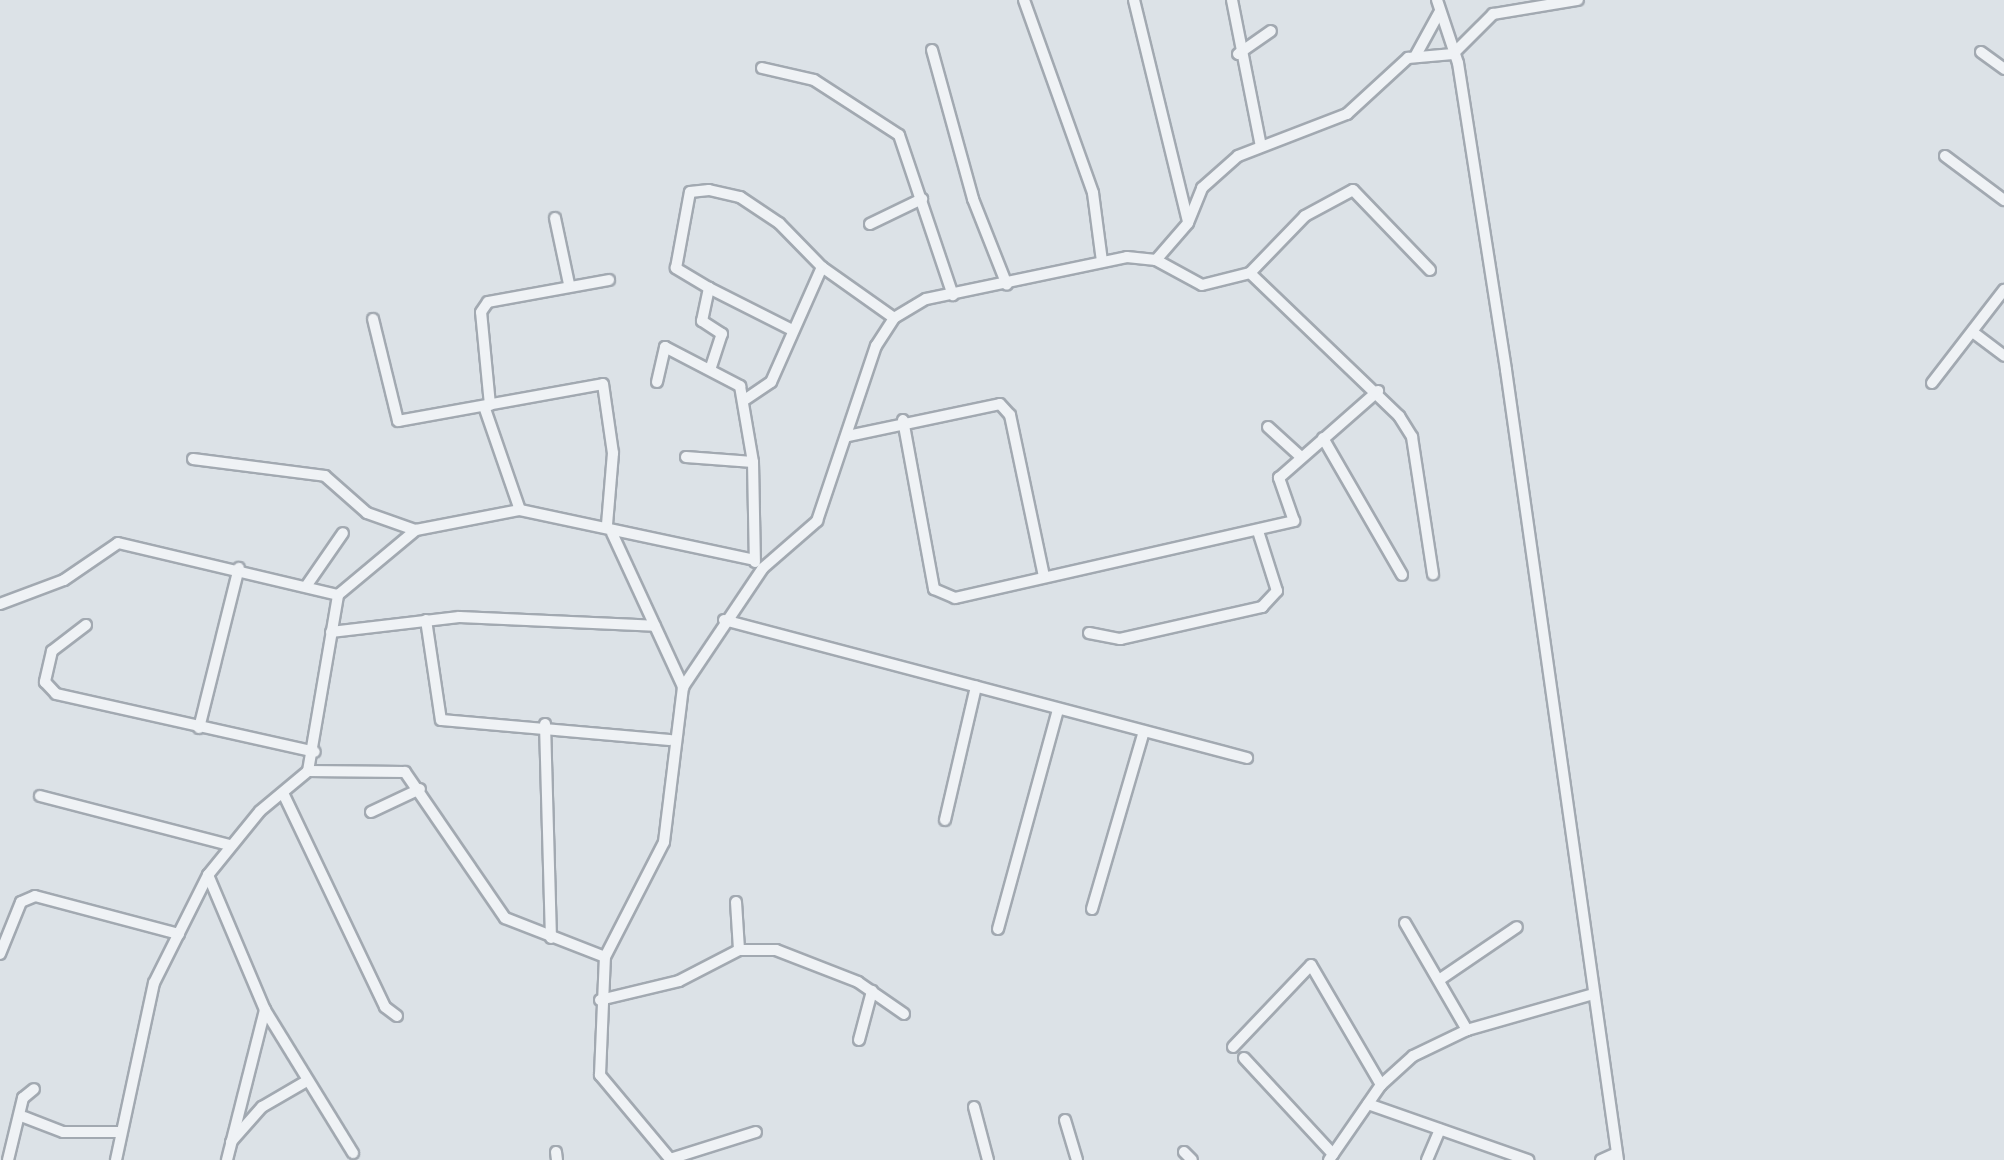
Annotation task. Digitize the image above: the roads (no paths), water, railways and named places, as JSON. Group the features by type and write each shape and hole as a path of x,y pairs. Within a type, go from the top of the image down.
{"street":[{"path":"1024,0 1093,193 1102,261"},
{"path":"1134,0 1188,223"},
{"path":"1232,0 1238,54 1260,146"},
{"path":"1416,55 1454,54 1493,14 1578,0"},
{"path":"1156,260 1188,223 1202,188 1260,146 1353,111 1416,55 1438,6"},
{"path":"1438,6 1454,54 1618,1156 1601,1160"},
{"path":"1238,54 1271,32"},
{"path":"932,50 973,200 1007,286"},
{"path":"1980,52 2004,69"},
{"path":"762,68 814,80 900,135 953,296"},
{"path":"1945,156 2004,200"},
{"path":"790,329 676,268 695,190 740,197 822,267 894,318"},
{"path":"756,1132 671,1160 600,1075 600,1000 605,956 664,842 670,740 683,687 724,620 764,568 817,521 876,346 894,318 926,299 1007,286 1102,261 1156,260 1202,285 1250,273 1306,216 1353,190 1430,270"},
{"path":"870,224 922,199"},
{"path":"555,218 569,284"},
{"path":"746,399 771,382 790,329 822,267"},
{"path":"1250,273 1378,390 1412,437 1434,574"},
{"path":"520,510 488,407 480,312 508,293 609,280"},
{"path":"709,288 702,321 722,334 710,367"},
{"path":"1932,383 2004,290"},
{"path":"373,319 398,422 603,384 613,453 610,529 683,687"},
{"path":"1974,333 2004,356"},
{"path":"657,382 660,348 710,367 740,386 746,399 753,462 751,558"},
{"path":"903,420 934,589 954,598 1294,522 1279,478 1378,390"},
{"path":"848,436 892,432 903,420 996,402 1006,409 1044,576"},
{"path":"1268,427 1301,457"},
{"path":"1323,438 1402,574"},
{"path":"686,457 753,462"},
{"path":"193,459 325,476 367,514 416,530 520,510 751,558 764,568"},
{"path":"116,1160 154,983 208,876 229,845 308,771 315,752 338,596 416,530"},
{"path":"1089,633 1120,639 1262,608 1277,591 1258,531"},
{"path":"307,585 343,533"},
{"path":"0,604 64,580 118,542 239,568 338,596"},
{"path":"199,728 239,568"},
{"path":"330,632 426,620 655,626"},
{"path":"426,620 441,720 545,724 670,740"},
{"path":"724,620 1247,758"},
{"path":"86,626 57,643 48,688 199,728 315,752"},
{"path":"945,820 976,686"},
{"path":"998,929 1058,709"},
{"path":"545,724 550,938"},
{"path":"1092,908 1144,731"},
{"path":"308,771 389,769 420,789 505,918 605,956"},
{"path":"371,812 420,789"},
{"path":"283,793 385,1007 397,1016"},
{"path":"40,796 229,845"},
{"path":"208,876 265,1010 297,1054 305,1082 353,1153"},
{"path":"0,954 20,902 35,896 179,934"},
{"path":"736,902 740,950"},
{"path":"1405,923 1467,1030"},
{"path":"1439,980 1517,927"},
{"path":"600,1000 679,981 740,950 776,950 872,990 904,1014"},
{"path":"1233,1046 1312,965 1381,1085"},
{"path":"860,1040 872,990"},
{"path":"1244,1058 1331,1157 1381,1085 1414,1056 1467,1030 1594,994"},
{"path":"231,1153 265,1010"},
{"path":"231,1153 262,1106 305,1082"},
{"path":"8,1160 24,1117 23,1098 34,1089"},
{"path":"1368,1104 1528,1160"},
{"path":"974,1106 988,1160"},
{"path":"24,1117 62,1132 119,1132"},
{"path":"1064,1120 1078,1160"},
{"path":"1428,1160 1440,1130"}]}
